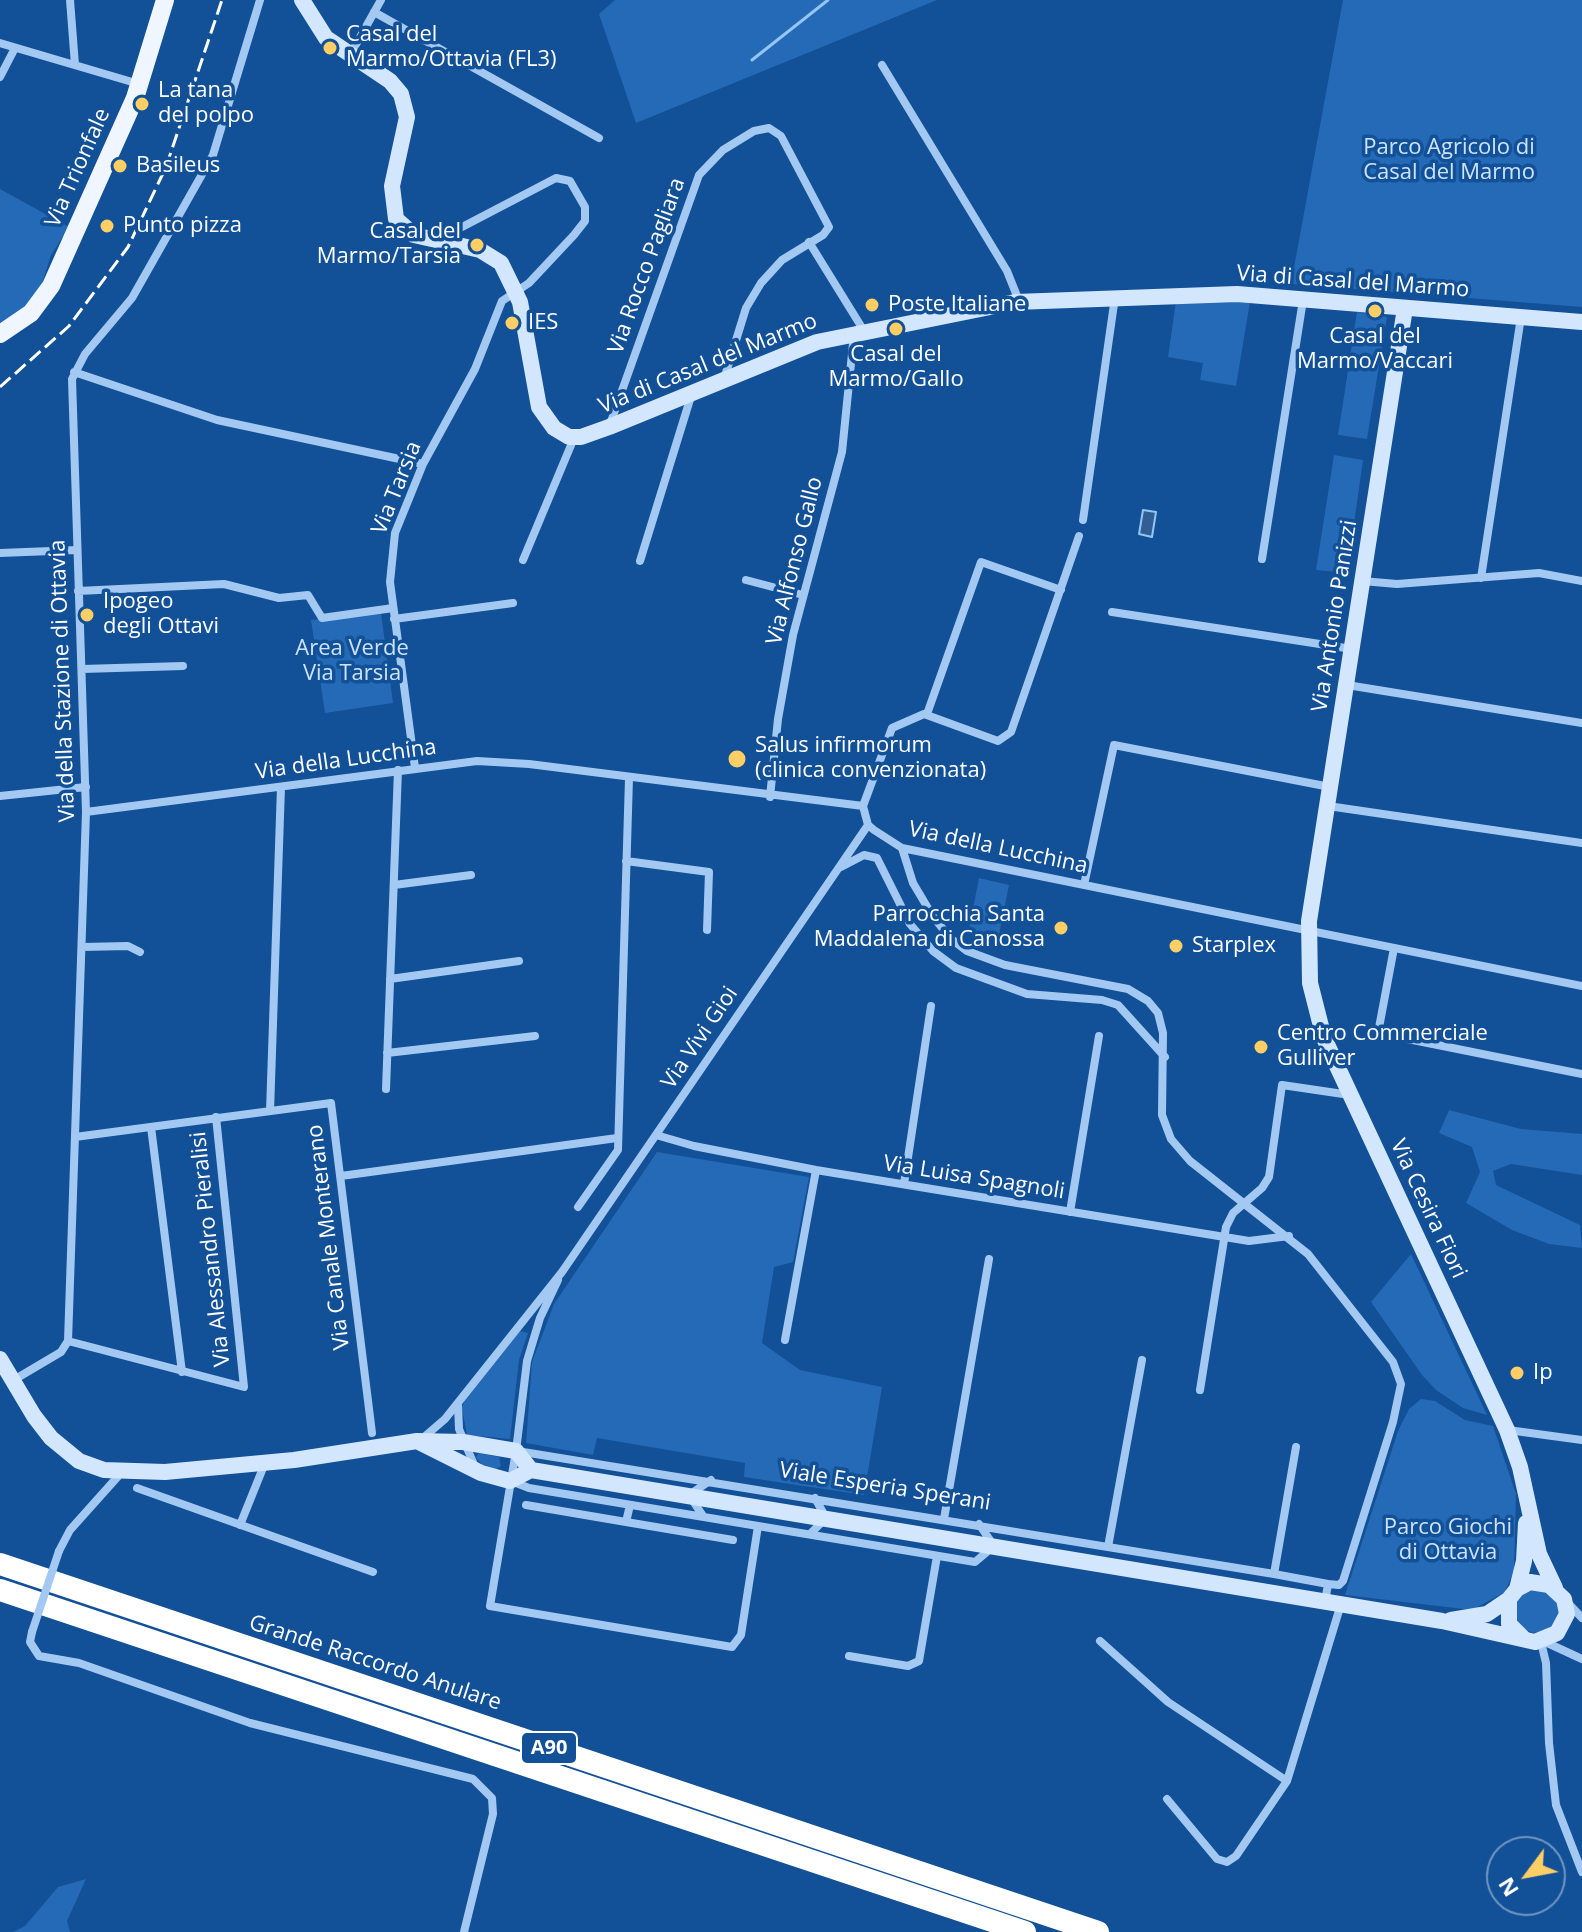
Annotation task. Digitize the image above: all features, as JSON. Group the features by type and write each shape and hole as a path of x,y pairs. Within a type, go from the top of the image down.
{"highway":[{"name":"Grande Raccordo Anulare","path":"0,1564 1098,1932"},
{"name":"A90","path":"0,1590 1025,1932"}],"main road":[{"name":"Via Trionfale","path":"0,334 31,313 51,286 140,85 165,0"}],"street":[{"path":"70,0 75,65"},
{"path":"260,0 213,155 132,298 85,354 74,372 217,420 423,464"},
{"path":"302,0 324,36 390,81 403,97 407,117 393,179 393,208 404,229 435,241 492,255 505,269 516,291 539,407 554,428 574,438 523,560"},
{"path":"350,55 381,0"},
{"path":"374,12 599,138"},
{"path":"0,43 140,85"},
{"path":"0,77 15,48"},
{"path":"882,65 1007,271 1019,302"},
{"name":"Via Rocco Pagliara","path":"609,427 699,175 717,154 758,129 776,131 829,223 826,232 782,260 755,293 724,379"},
{"name":"Via Tarsia","path":"415,768 394,619 390,570 394,538 423,464 475,369 502,301 534,279 585,221 583,203 565,177 551,179 435,241"},
{"path":"809,242 859,332"},
{"name":"Via di Casal del Marmo","path":"574,438 609,427 800,348 859,332 1019,302 1115,296 1237,294 1582,322"},
{"path":"1083,520 1115,296"},
{"path":"1262,559 1303,300"},
{"name":"Via Antonio Panizzi","path":"1308,930 1405,308"},
{"path":"1481,578 1521,317"},
{"name":"Via Alfonso Gallo","path":"770,797 778,719 803,595 842,452 859,332"},
{"name":"Via della Stazione di Ottavia","path":"68,1341 86,812 71,386 74,372"},
{"path":"640,561 692,392"},
{"path":"868,825 863,806 890,730 927,714 998,741 1013,728 1079,536"},
{"path":"0,553 77,550"},
{"path":"927,714 981,562 1061,590"},
{"path":"1362,581 1397,584 1539,573 1582,581"},
{"path":"746,580 803,595"},
{"path":"78,591 224,584 279,598 308,595 322,618 393,608"},
{"path":"394,619 513,603"},
{"path":"1112,612 1352,649"},
{"path":"82,669 183,666"},
{"path":"1347,685 1582,723"},
{"path":"1084,885 1114,745 1331,787"},
{"name":"Via della Lucchina","path":"86,812 398,770 497,762 863,806"},
{"path":"386,1089 398,770"},
{"path":"578,1207 618,1150 629,778"},
{"path":"0,796 86,787"},
{"path":"270,1111 281,787"},
{"path":"1328,806 1582,843"},
{"name":"Via della Lucchina","path":"868,825 902,848 1582,986"},
{"name":"Via Vivi Gioi","path":"417,1441 439,1426 458,1404 562,1272 868,825"},
{"path":"902,848 923,900 950,938 976,955 995,962 1135,991 1158,1013 1165,1057 1162,1115 1171,1139 1190,1161 1289,1236 1313,1260 1375,1336 1401,1380 1398,1404 1343,1581 1339,1585 1328,1584 1333,1603 1287,1781 1236,1856 1227,1862 1217,1859 1167,1799"},
{"path":"837,869 864,855 877,858 905,916 933,951 956,968 1005,988 1118,1005 1165,1057"},
{"path":"626,861 709,872 707,930"},
{"path":"394,885 471,875"},
{"name":"Via Cesira Fiori","path":"1308,930 1310,983 1315,1012 1507,1430 1520,1467 1539,1554 1559,1594"},
{"path":"933,951 950,938"},
{"path":"82,947 128,946 140,952"},
{"path":"1394,948 1378,1033 1582,1074"},
{"path":"390,979 519,961"},
{"path":"904,1184 931,1006"},
{"path":"387,1053 535,1036"},
{"path":"1070,1212 1099,1036"},
{"path":"1200,1390 1224,1237 1231,1216 1269,1177 1282,1085 1351,1095"},
{"name":"Via Canale Monterano","path":"75,1137 331,1103 372,1433"},
{"name":"Via Alessandro Pieralisi","path":"68,1341 244,1387 216,1117"},
{"path":"151,1127 182,1372"},
{"name":"Via Luisa Spagnoli","path":"656,1135 694,1146 816,1170 1224,1237 1257,1241 1289,1236"},
{"path":"341,1176 617,1138"},
{"path":"785,1340 816,1170"},
{"path":"944,1519 989,1259"},
{"name":"Via Vivi Gioi","path":"562,1272 531,1345 490,1606 726,1647 736,1644 741,1635 758,1526"},
{"path":"12,1381 61,1352 68,1341"},
{"name":"Viale Esperia Sperani","path":"0,1359 34,1416 68,1453 93,1467 121,1473 266,1462 417,1441 463,1442 711,1480 1328,1584"},
{"path":"1108,1547 1142,1360"},
{"path":"458,1404 457,1420 463,1442 477,1471"},
{"path":"1507,1430 1582,1440"},
{"path":"417,1441 477,1471 529,1488 975,1562 994,1546 979,1524"},
{"path":"1274,1574 1296,1447"},
{"path":"510,1481 531,1470 516,1451"},
{"path":"583,1460 597,1480"},
{"path":"240,1525 266,1462"},
{"name":"Viale Esperia Sperani","path":"531,1470 1442,1621 1536,1641"},
{"path":"121,1473 70,1530 59,1551 30,1642 39,1656 79,1663 250,1723 473,1779 492,1798 493,1814 464,1932"},
{"path":"703,1516 689,1495 711,1480"},
{"path":"137,1488 373,1572"},
{"path":"810,1534 826,1518 815,1498"},
{"name":"Via Cesira Fiori","path":"1513,1594 1524,1561 1527,1501"},
{"path":"614,1520 617,1502"},
{"path":"526,1505 733,1540"},
{"path":"626,1522 630,1505"},
{"path":"640,1524 643,1507"},
{"path":"1059,1557 1082,1543"},
{"path":"1159,1555 1173,1576"},
{"path":"849,1656 908,1666 919,1661 937,1556"},
{"path":"1582,1618 1559,1594 1535,1582 1513,1594 1509,1624 1536,1641 1582,1659"},
{"name":"Viale Esperia Sperani","path":"1442,1621 1487,1614 1513,1594"},
{"path":"1536,1641 1557,1633 1564,1623 1559,1594"},
{"path":"1100,1641 1168,1702 1287,1781"},
{"path":"1536,1641 1547,1671 1549,1743 1556,1805 1582,1872"}],"green space":[{"path":"615,0 937,0 636,123 599,14"},
{"name":"Parco Agricolo di Casal del Marmo","path":"1343,0 1582,0 1582,307 1291,284"},
{"path":"0,189 69,227 51,255 41,287 20,313 0,323"},
{"path":"1176,301 1250,302 1236,386 1200,380 1203,363 1168,357"},
{"path":"1357,312 1387,317 1367,439 1338,435"},
{"path":"1334,455 1363,460 1347,573 1316,570"},
{"name":"Area Verde Via Tarsia","path":"381,613 393,703 325,713 311,620"},
{"path":"979,878 1009,885 998,940 968,934"},
{"path":"1449,1110 1521,1129 1582,1134 1582,1175 1511,1164 1493,1171 1496,1185 1580,1225 1582,1248 1549,1244 1512,1230 1466,1203 1480,1172 1472,1147 1439,1133"},
{"path":"657,1152 809,1177 793,1262 774,1267 762,1343 800,1370 882,1387 864,1495 744,1477 745,1463 597,1438 593,1455 526,1443 532,1362 554,1304"},
{"path":"1411,1254 1487,1415 1463,1408 1436,1390 1371,1302"},
{"path":"519,1331 528,1333 519,1360 510,1439 467,1435 462,1408 465,1397"},
{"name":"Parco Giochi di Ottavia","path":"1421,1399 1435,1401 1465,1420 1493,1426 1516,1494 1514,1571 1505,1592 1472,1610 1345,1595 1398,1431 1409,1409"},
{"path":"478,1453 499,1457 501,1466 493,1471 486,1468 476,1458"},
{"path":"1537,1589 1552,1596 1559,1611 1552,1626 1537,1633 1522,1626 1515,1611 1522,1596"},
{"path":"86,1879 67,1921 70,1932 13,1932 25,1926 58,1887"}],"shaded area":[{"path":"1143,510 1156,512 1152,537 1139,534"}],"waterway":[{"path":"752,60 828,0"}],"railway":[{"path":"0,387 69,326 128,247 166,167 222,0"}],"place":[{"name":"Casal del Marmo/Ottavia (FL3)","path":"330,48"},
{"name":"La tana del polpo","path":"142,104"},
{"name":"Basileus","path":"120,166"},
{"name":"Punto pizza","path":"107,226"},
{"name":"Casal del Marmo/Tarsia","path":"477,245"},
{"name":"Poste Italiane","path":"872,305"},
{"name":"Casal del Marmo/Vaccari","path":"1375,311"},
{"name":"IES","path":"512,323"},
{"name":"Casal del Marmo/Gallo","path":"896,329"},
{"name":"Ipogeo degli Ottavi","path":"87,615"},
{"name":"Salus infirmorum (clinica convenzionata)","path":"737,759"},
{"name":"Parrocchia Santa Maddalena di Canossa","path":"1061,928"},
{"name":"Starplex","path":"1176,946"},
{"name":"Centro Commerciale Gulliver","path":"1261,1047"},
{"name":"Ip","path":"1517,1373"}]}
